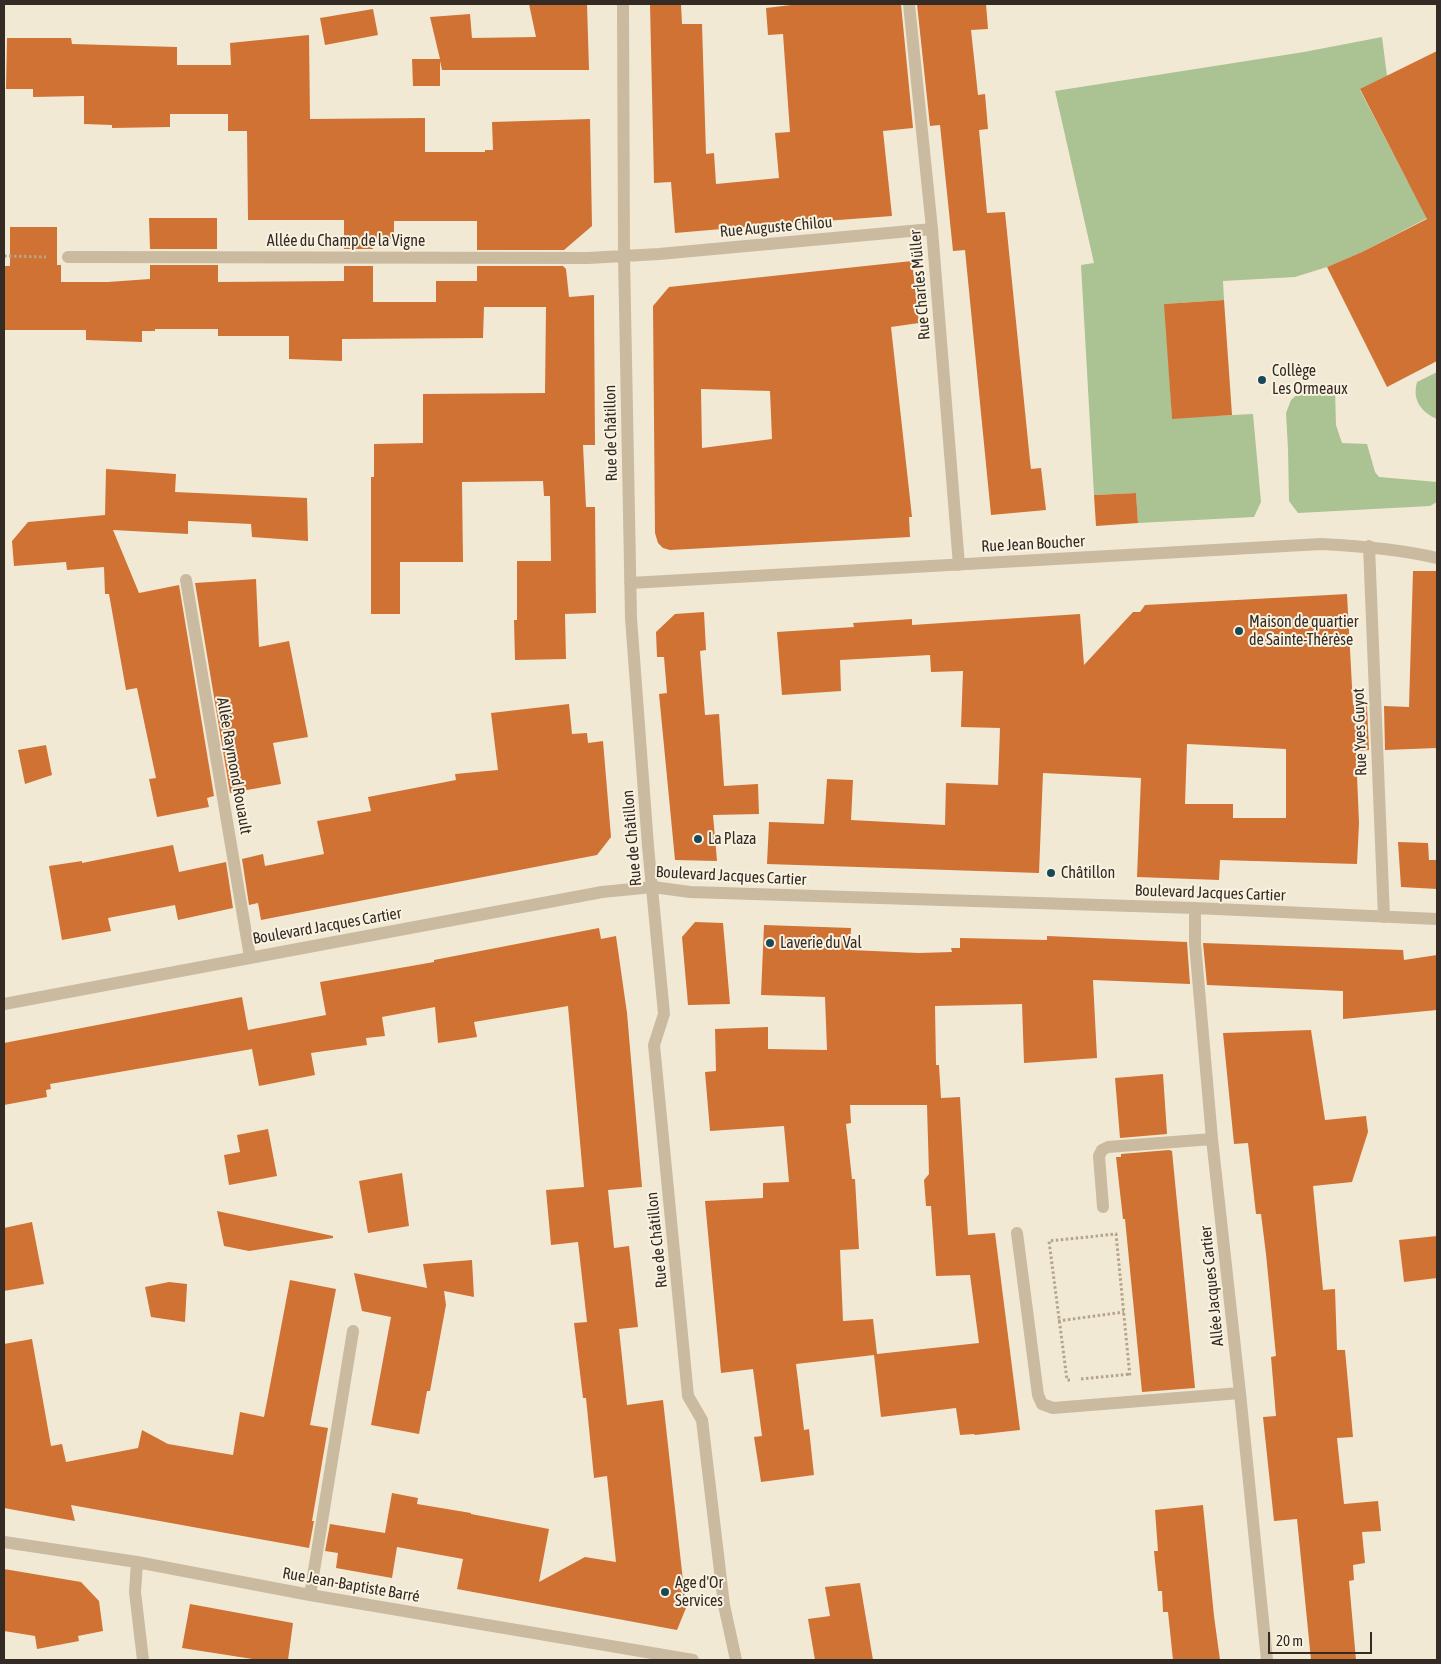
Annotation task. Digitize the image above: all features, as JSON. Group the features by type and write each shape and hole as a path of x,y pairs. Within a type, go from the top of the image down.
{"street":[{"name":"Rue de Châtillon","path":"623,4 624,256 630,583 648,846 664,1014 654,1045 688,1396 702,1420 724,1605 736,1660"},
{"name":"Rue Charles Müller","path":"909,4 932,229 959,565"},
{"name":"Rue Auguste Chilou","path":"624,256 932,229"},
{"name":"Allée du Champ de la Vigne","path":"68,257 588,258 624,256"},
{"name":"Rue Jean Boucher","path":"630,583 1321,544 1369,546 1406,551 1437,558"},
{"name":"Rue Yves Guyot","path":"1369,546 1384,917"},
{"name":"Allée Raymond Rouault","path":"186,580 250,957"},
{"name":"Boulevard Jacques Cartier","path":"4,1004 615,890 653,887 690,892 1195,908 1437,919"},
{"name":"Allée Jacques Cartier","path":"1195,908 1195,943 1212,1139 1267,1660"},
{"path":"1103,1207 1099,1156 1102,1150 1108,1147 1212,1139"},
{"path":"1018,1233 1038,1395 1042,1404 1053,1408 1240,1393"},
{"path":"310,1595 353,1331"},
{"name":"Rue Jean-Baptiste Barré","path":"4,1542 137,1562 310,1595 694,1660"},
{"path":"137,1562 136,1592 143,1660"}],"path":[{"path":"4,256 68,257"},
{"path":"1130,1374 1067,1380 1049,1241 1116,1234 1130,1374 1132,1403"},
{"path":"1058,1321 1124,1312"}],"green space":[{"path":"1382,37 1387,76 1360,90 1408,182 1437,167 1437,213 1362,252 1327,267 1295,277 1223,281 1224,300 1165,304 1172,418 1253,414 1261,502 1254,517 1138,523 1136,493 1094,495 1081,265 1094,263 1055,91 1304,52"},
{"path":"1437,372 1437,419 1426,413 1419,405 1416,388 1417,382"},
{"path":"1335,389 1336,425 1342,443 1367,444 1375,472 1379,477 1437,482 1437,502 1430,506 1298,513 1289,501 1286,413 1291,400 1301,391"}],"building":[{"path":"529,4 587,4 589,70 442,70 440,61 440,86 413,86 412,59 440,59 430,17 470,14 472,38 536,37"},
{"path":"650,4 681,4 682,24 702,24 706,154 714,153 716,184 779,178 775,133 790,132 783,34 768,35 766,8 799,4 901,4 913,128 883,131 892,216 675,233 671,182 654,183"},
{"path":"917,4 986,4 988,29 971,30 978,95 985,94 988,129 979,130 987,213 1005,212 1031,469 1041,468 1046,510 991,515 965,250 953,251 940,125 930,126"},
{"path":"373,9 378,35 325,45 320,18"},
{"path":"309,35 310,119 425,118 425,152 485,152 485,150 493,150 492,122 590,119 592,226 564,250 477,250 477,221 394,221 394,239 373,239 373,249 344,249 344,220 248,220 247,131 228,131 228,114 170,114 170,127 112,128 112,125 84,124 84,96 33,97 33,89 6,89 7,38 71,38 72,44 177,47 177,65 231,65 230,43"},
{"path":"1437,51 1437,361 1387,387 1327,267 1362,252 1427,219 1360,89"},
{"path":"149,218 217,218 217,249 150,249"},
{"path":"10,227 57,227 57,265 61,265 61,282 108,282 150,279 150,265 218,265 218,282 344,281 344,266 373,266 373,302 436,302 436,281 477,281 477,266 563,266 566,269 569,297 594,295 595,445 583,445 586,507 595,507 596,613 565,614 566,659 515,660 514,620 517,620 517,561 551,561 550,496 544,496 543,481 462,482 463,562 400,562 400,614 371,614 371,477 374,477 374,444 423,443 423,394 545,393 546,307 484,307 483,338 342,339 342,361 289,359 289,336 218,336 218,329 155,329 155,331 142,331 142,342 86,340 86,330 4,330 4,266 10,266"},
{"path":"912,261 919,323 891,327 912,517 909,517 910,537 670,550 663,548 658,543 655,533 653,306 669,287","holes":["701,389 770,391 772,439 702,448"]},
{"path":"1224,300 1232,415 1172,419 1164,304"},
{"path":"106,469 176,474 175,492 307,498 308,541 252,537 251,524 188,521 188,534 113,530 139,593 179,585 214,796 207,798 209,807 157,817 149,779 156,778 137,688 126,690 109,594 105,594 104,567 67,570 66,562 14,566 12,541 28,522 105,515"},
{"path":"1136,493 1138,523 1096,526 1094,495"},
{"path":"1413,571 1437,571 1437,748 1385,750 1384,706 1409,707"},
{"path":"256,579 259,647 289,641 308,737 273,743 281,784 230,793 195,583"},
{"path":"1347,594 1353,705 1367,706 1369,750 1356,751 1359,823 1357,864 1220,860 1219,880 1137,877 1141,778 1043,773 1039,873 767,864 769,822 824,824 827,779 853,780 851,820 945,825 946,783 998,785 1000,728 961,727 963,671 931,672 930,655 840,660 841,691 782,695 777,632 854,627 853,623 912,619 912,625 1080,614 1084,665 1133,612 1140,612 1145,605","holes":["1187,744 1286,749 1286,818 1233,818 1233,804 1185,804"]},
{"path":"704,612 706,650 700,651 705,715 719,714 724,786 758,784 759,814 713,815 717,861 675,860 659,694 667,693 664,657 657,657 656,632 675,614"},
{"path":"569,704 572,734 587,733 588,743 603,741 611,837 597,855 261,920 258,903 249,905 242,859 263,854 265,866 324,854 317,821 371,811 368,797 456,780 455,774 498,770 491,713"},
{"path":"46,745 52,775 25,784 18,750"},
{"path":"1398,842 1428,843 1429,860 1437,860 1437,889 1401,887"},
{"path":"173,845 179,872 226,862 233,908 178,920 175,905 108,918 111,931 62,940 49,866 82,861 82,863"},
{"path":"695,922 723,923 730,1004 688,1005 682,937"},
{"path":"764,925 851,928 850,950 919,953 952,952 951,948 960,948 960,938 1047,940 1047,936 1187,942 1190,984 1093,980 1097,1058 1024,1063 1022,1004 935,1006 936,1065 939,1065 941,1098 960,1097 968,1235 995,1233 1020,1430 960,1435 956,1408 881,1417 874,1355 796,1364 804,1430 809,1429 814,1475 761,1482 754,1437 762,1436 753,1369 721,1373 705,1201 763,1198 763,1183 789,1182 784,1126 710,1131 705,1072 716,1071 715,1029 768,1027 768,1049 827,1050 825,997 761,995","holes":["850,1105 927,1105 929,1174 924,1180 926,1206 931,1206 936,1276 970,1275 979,1343 877,1354 873,1319 843,1321 840,1250 859,1249 855,1179 852,1179 846,1124 851,1123"]},
{"path":"599,928 601,939 616,936 627,1013 642,1187 608,1190 614,1248 629,1246 638,1327 619,1329 627,1405 663,1400 686,1608 677,1630 457,1589 463,1559 397,1547 392,1578 336,1568 338,1553 325,1551 330,1524 385,1533 392,1493 418,1498 417,1504 549,1529 539,1582 585,1557 616,1562 607,1476 594,1478 586,1398 583,1398 574,1323 587,1322 578,1242 551,1245 546,1190 584,1187 568,1006 474,1022 477,1037 438,1043 435,1007 382,1017 385,1036 366,1038 367,1045 311,1053 315,1075 259,1086 252,1049 50,1084 51,1089 46,1090 47,1097 4,1105 4,1043 242,997 248,1030 326,1015 320,982 434,962 434,960"},
{"path":"1203,943 1403,950 1404,960 1437,955 1437,1010 1343,1019 1343,991 1207,985"},
{"path":"1311,1030 1325,1120 1366,1116 1368,1132 1352,1182 1313,1186 1323,1290 1335,1289 1337,1350 1345,1350 1353,1437 1337,1438 1344,1504 1378,1501 1381,1531 1362,1532 1365,1563 1353,1565 1354,1580 1349,1581 1356,1660 1311,1660 1297,1519 1274,1521 1263,1417 1276,1416 1271,1357 1276,1356 1266,1254 1261,1214 1256,1214 1248,1143 1234,1144 1223,1033"},
{"path":"1163,1074 1167,1134 1120,1138 1115,1078"},
{"path":"268,1129 277,1176 229,1185 224,1155 240,1152 237,1135"},
{"path":"1172,1151 1195,1388 1142,1392 1125,1219 1123,1219 1116,1157 1121,1157 1121,1154"},
{"path":"402,1173 409,1226 368,1233 359,1181"},
{"path":"217,1211 333,1236 333,1238 249,1251 224,1246"},
{"path":"32,1222 44,1284 4,1291 4,1228"},
{"path":"1437,1236 1437,1278 1404,1282 1399,1240"},
{"path":"472,1260 474,1297 444,1291 446,1305 430,1391 427,1391 419,1434 371,1425 391,1317 362,1311 354,1273 427,1288 423,1264"},
{"path":"290,1280 336,1289 310,1425 328,1428 309,1548 71,1505 75,1521 4,1508 4,1344 32,1339 51,1446 62,1444 66,1462 138,1448 142,1430 168,1444 233,1455 240,1412 264,1417"},
{"path":"169,1282 187,1284 185,1322 151,1317 145,1287"},
{"path":"1203,1505 1220,1660 1173,1660 1168,1612 1163,1612 1162,1591 1158,1591 1154,1551 1158,1551 1155,1510"},
{"path":"4,1569 81,1582 99,1601 103,1631 78,1636 79,1641 37,1649 35,1636 4,1631"},
{"path":"860,1583 873,1660 815,1660 808,1619 830,1616 825,1587"},
{"path":"190,1604 293,1623 288,1660 259,1660 182,1648"}],"place":[{"name":"Collège Les Ormeaux","path":"1262,380"},
{"name":"Maison de quartier de Sainte-Thérèse","path":"1239,631"},
{"name":"La Plaza","path":"698,839"},
{"name":"Châtillon","path":"1051,873"},
{"name":"Laverie du Val","path":"770,943"},
{"name":"Age d'Or Services","path":"665,1592"}]}
